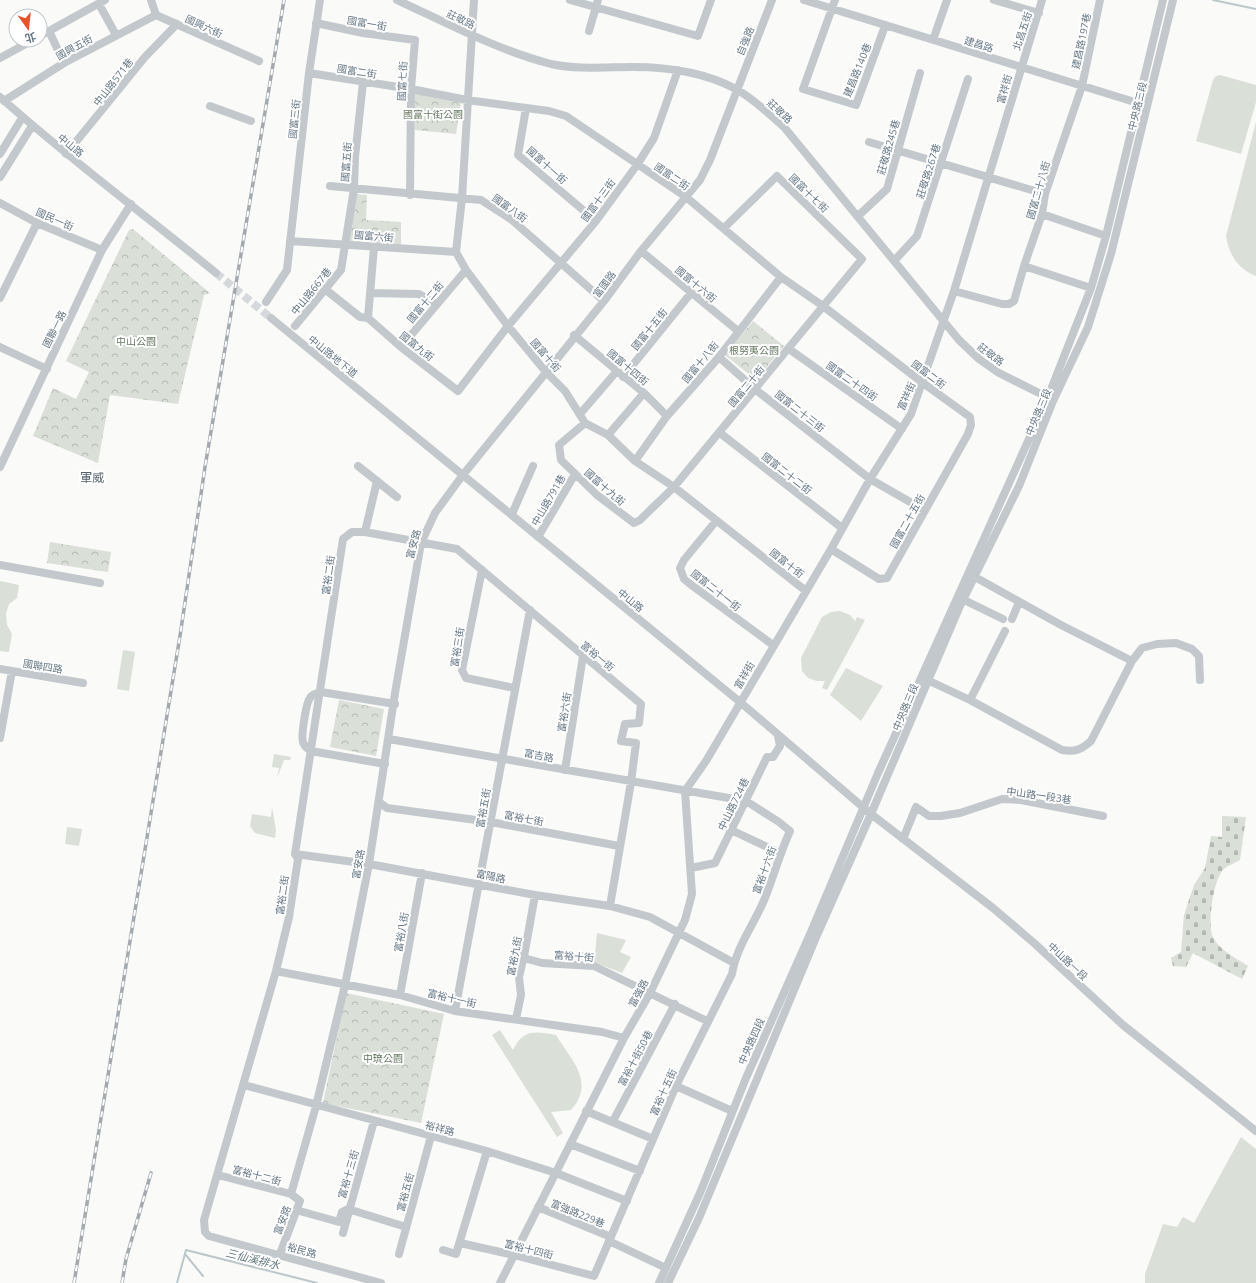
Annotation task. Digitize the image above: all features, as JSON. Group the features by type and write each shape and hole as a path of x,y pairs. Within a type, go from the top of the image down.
{"street":[{"path":"151,0 156,16"},
{"name":"國富三街","path":"266,302 287,270 309,73 320,0"},
{"name":"莊敬路","path":"397,0 472,35 552,64 586,68 634,67 678,70 736,89 755,102 784,127 959,340 979,359 999,373 1051,399"},
{"path":"456,252 462,198 474,0"},
{"path":"570,0 597,3 698,36 711,0"},
{"name":"自強路","path":"736,89 772,0"},
{"name":"建昌路","path":"804,0 1137,103 1146,108"},
{"path":"831,9 835,0"},
{"path":"933,40 947,0"},
{"path":"994,0 1039,13"},
{"name":"北昌五街","path":"1021,68 1042,0"},
{"name":"建昌路197巷","path":"1082,86 1100,0"},
{"name":"中央路三段","path":"960,598 975,577 1019,486 1092,288 1163,0"},
{"name":"中央路三段","path":"864,808 1051,399 1088,327 1100,290 1173,0"},
{"path":"64,63 49,31 102,2 116,35"},
{"path":"589,31 597,3"},
{"name":"建昌路140巷","path":"831,9 803,89 856,104 885,26"},
{"name":"國興六街","path":"156,16 259,61"},
{"name":"國興五街","path":"2,99 64,63 116,35 156,16"},
{"name":"國富一街","path":"316,23 362,33 415,40"},
{"name":"中山路571巷","path":"66,154 145,57 177,24"},
{"name":"國富七街","path":"410,195 411,89 415,40"},
{"path":"0,58 18,48"},
{"name":"富祥街","path":"740,702 831,549 870,479 911,414 923,383 942,320 954,291 1021,68"},
{"name":"國富十三街","path":"454,388 458,391 508,326 596,222 637,165 654,138 678,70"},
{"name":"國富二街","path":"309,73 411,89 467,100 549,111 566,116 686,197 781,277 823,306 970,417"},
{"name":"莊敬路245巷","path":"858,216 887,189 920,73"},
{"name":"莊敬路267巷","path":"894,261 917,236 942,163 968,79"},
{"name":"國富五街","path":"345,244 354,190 364,82"},
{"name":"國富二十八街","path":"954,291 1002,304 1009,304 1014,301 1024,266 1042,214 1045,194 1082,86"},
{"name":"富國路","path":"462,476 700,180 710,160 736,89"},
{"name":"中山路","path":"2,99 22,118 66,154 131,204"},
{"path":"210,106 251,121"},
{"name":"國富十一街","path":"526,108 518,155 596,222"},
{"path":"0,154 22,118"},
{"path":"0,177 32,126"},
{"path":"869,142 1045,194"},
{"name":"國富十七街","path":"724,228 777,176 862,259"},
{"name":"國富八街","path":"330,186 354,190 481,200 512,220 604,301"},
{"name":"國民一街","path":"0,203 37,223 102,250"},
{"path":"131,204 216,273"},
{"name":"國聯一路","path":"0,465 47,369 102,250 131,204"},
{"path":"1042,214 1106,236"},
{"path":"0,298 37,223"},
{"name":"國富六街","path":"290,241 456,252"},
{"name":"中山路667巷","path":"295,326 341,270 345,244"},
{"path":"368,318 374,247"},
{"name":"國富十六街","path":"642,251 691,294 738,331"},
{"name":"國富十街","path":"456,252 466,270 508,326 546,372 565,391 584,423 608,435 635,461 674,487 806,590"},
{"name":"國富二十街","path":"674,487 756,390 862,259"},
{"path":"1024,266 1092,288"},
{"name":"國富十二街","path":"401,347 466,270"},
{"name":"國富十八街","path":"635,461 667,416 719,357 781,277"},
{"name":"國富九街","path":"326,290 360,317 368,318 401,347 454,388"},
{"path":"371,293 419,294 436,304"},
{"name":"國富十五街","path":"580,414 620,374 691,294"},
{"name":"中山路地下道","path":"271,318 383,410"},
{"name":"國富十四街","path":"574,336 644,393 667,416"},
{"path":"0,347 47,369"},
{"name":"國富二十四街","path":"789,349 902,428"},
{"name":"國富二十三街","path":"719,357 756,390 870,479 924,510"},
{"path":"608,435 644,393"},
{"name":"中山路","path":"383,410 740,702 864,808"},
{"name":"國富二十五街","path":"831,549 879,579 883,580 887,578 968,434 971,424 970,417"},
{"name":"國富十九街","path":"584,423 559,445 561,460 597,495 634,523 640,520 674,487"},
{"name":"國富二十二街","path":"720,433 842,528"},
{"path":"358,466 397,497"},
{"path":"512,514 533,466"},
{"name":"中山路791巷","path":"538,537 574,474"},
{"name":"富安路","path":"280,1254 300,1201 291,1194 316,1106 345,986 369,864 395,704 395,693 422,543 433,517 462,476"},
{"path":"366,532 377,481"},
{"name":"國富二十一街","path":"716,521 684,560 680,568 681,573 690,584 773,645"},
{"name":"富裕一街","path":"343,539 352,532 366,532 457,549 641,704 639,723 625,724 621,741 636,743 631,782 610,906"},
{"name":"富裕二街","path":"217,1239 209,1236 205,1232 204,1220 276,971 289,917 298,859 295,854 321,692 343,539"},
{"path":"0,566 100,583"},
{"name":"富裕三街","path":"482,570 462,670 466,678 514,688"},
{"path":"975,577 1019,602 1132,661"},
{"path":"960,598 1003,619"},
{"path":"1012,619 1019,602"},
{"name":"富裕五街","path":"455,1011 480,884 502,757 511,719 514,688 530,610"},
{"path":"970,700 1005,632"},
{"path":"924,679 970,700 1062,750 1074,752 1091,741 1132,661 1142,648 1157,644 1176,643 1192,649 1199,656 1200,680"},
{"name":"富裕六街","path":"565,770 583,656"},
{"name":"國聯四路","path":"0,669 83,683"},
{"path":"0,738 12,671"},
{"name":"中央路三段","path":"872,814 924,679"},
{"path":"385,764 311,751 305,747 302,740 308,700 311,696 321,692 395,704"},
{"path":"685,791 706,761 740,702"},
{"name":"中山路724巷","path":"691,868 715,863 766,757 772,757 780,746 778,736"},
{"name":"富吉路","path":"389,739 502,757 565,770 685,791"},
{"name":"富裕十六街","path":"685,791 746,801 780,822 790,831 780,853 765,898 734,962 732,974 707,1021"},
{"name":"富強路","path":"500,1283 586,1111 624,1038 650,993 679,932 691,902 691,868 685,791"},
{"name":"中山路一段3巷","path":"903,839 916,807 929,816 941,816 960,813 1002,799 1021,800 1103,816"},
{"name":"富裕七街","path":"379,802 387,808 491,822 620,846"},
{"name":"中山路一段","path":"864,808 993,908 1034,943 1123,1025 1256,1131"},
{"name":"中央路四段","path":"659,1283 700,1193 732,1111 864,808"},
{"name":"中央路四段","path":"668,1283 699,1218 814,942 872,814"},
{"path":"731,830 780,853"},
{"name":"富陽路","path":"295,854 369,864 535,895 610,906 650,917 679,932"},
{"name":"富裕八街","path":"400,995 422,873"},
{"name":"富裕九街","path":"516,1020 521,995 519,977 524,958 535,895"},
{"path":"679,932 734,962"},
{"name":"富裕十街","path":"524,958 542,963 594,966 675,1004 707,1021"},
{"name":"富裕十一街","path":"276,971 345,986 400,995 455,1011 602,1032 624,1038"},
{"name":"富裕十街50巷","path":"613,1122 675,1004"},
{"name":"富裕十五街","path":"640,1171 676,1086 707,1021"},
{"name":"裕祥路","path":"244,1085 316,1106 487,1151 556,1173 627,1201"},
{"path":"676,1086 732,1111"},
{"path":"586,1111 653,1139"},
{"name":"富裕十三街","path":"342,1233 374,1121"},
{"name":"富裕五街","path":"399,1254 431,1136"},
{"path":"570,1144 640,1171 610,1239"},
{"path":"443,1250 456,1254 487,1151"},
{"name":"富裕十二街","path":"218,1175 291,1194"},
{"name":"富強路229巷","path":"538,1207 610,1239 666,1268"},
{"path":"296,1210 339,1222 342,1212 348,1209 406,1227"},
{"name":"裕民路","path":"217,1239 280,1254 380,1283"},
{"name":"富裕十四街","path":"460,1243 514,1255 594,1276 610,1239"}],"green space":[{"path":"1220,75 1256,85 1256,102 1241,154 1196,141 1213,80 1216,76"},
{"name":"國富十街公園","path":"415,91 461,103 456,134 415,130"},
{"path":"1256,122 1256,276 1244,269 1235,260 1229,249 1226,236"},
{"path":"353,194 367,195 366,220 401,222 401,246 347,242"},
{"name":"中山公園","path":"133,229 210,293 204,295 178,404 110,395 98,463 33,436 53,388 76,399 89,372 66,361 129,230"},
{"name":"根努夷公園","path":"753,321 784,346 756,380 725,355"},
{"path":"50,542 111,552 108,572 47,563"},
{"path":"0,581 19,585 17,598 9,604 6,614 7,625 12,634 9,652 0,651"},
{"path":"840,611 850,615 855,621 857,617 865,620 827,690 822,688 825,681 817,681 808,678 802,671 801,658 822,617 831,612"},
{"path":"123,650 135,652 129,691 117,689"},
{"path":"846,668 883,686 861,721 830,695"},
{"path":"339,700 384,709 376,756 330,747"},
{"path":"274,754 291,757 290,760 284,760 277,778 279,768 272,767"},
{"path":"272,807 276,830 275,838 255,833 250,826 252,814 271,817"},
{"path":"1222,816 1246,817 1240,860 1224,869 1220,874 1214,891 1211,912 1211,931 1219,946 1248,966 1242,979 1193,953 1186,967 1173,966 1171,958 1181,952 1184,915 1194,885 1205,868 1211,836 1222,837"},
{"path":"67,827 82,829 79,846 65,844"},
{"path":"597,933 626,940 620,952 631,957 622,973 591,961 580,959 581,952 595,954"},
{"name":"中琉公園","path":"346,993 444,1014 421,1123 323,1103"},
{"path":"500,1030 513,1050 521,1038 530,1033 536,1032 556,1035 574,1062 581,1081 581,1090 578,1100 571,1110 551,1112 563,1133 557,1137 492,1035"},
{"path":"1241,1137 1256,1149 1256,1283 1145,1283 1145,1274 1163,1224 1177,1227 1183,1217 1194,1223"}],"waterway":[{"path":"1213,0 1256,9"},
{"name":"三仙溪排水","path":"177,1283 186,1250 317,1283"},
{"path":"185,1254 203,1276"}],"tunnel":[{"path":"216,273 271,318"}],"railway":[{"path":"74,1283 180,636 205,467 284,0"},
{"path":"122,1283 126,1259 151,1173"}],"district":[{"name":"軍威","path":"92,478"}]}
